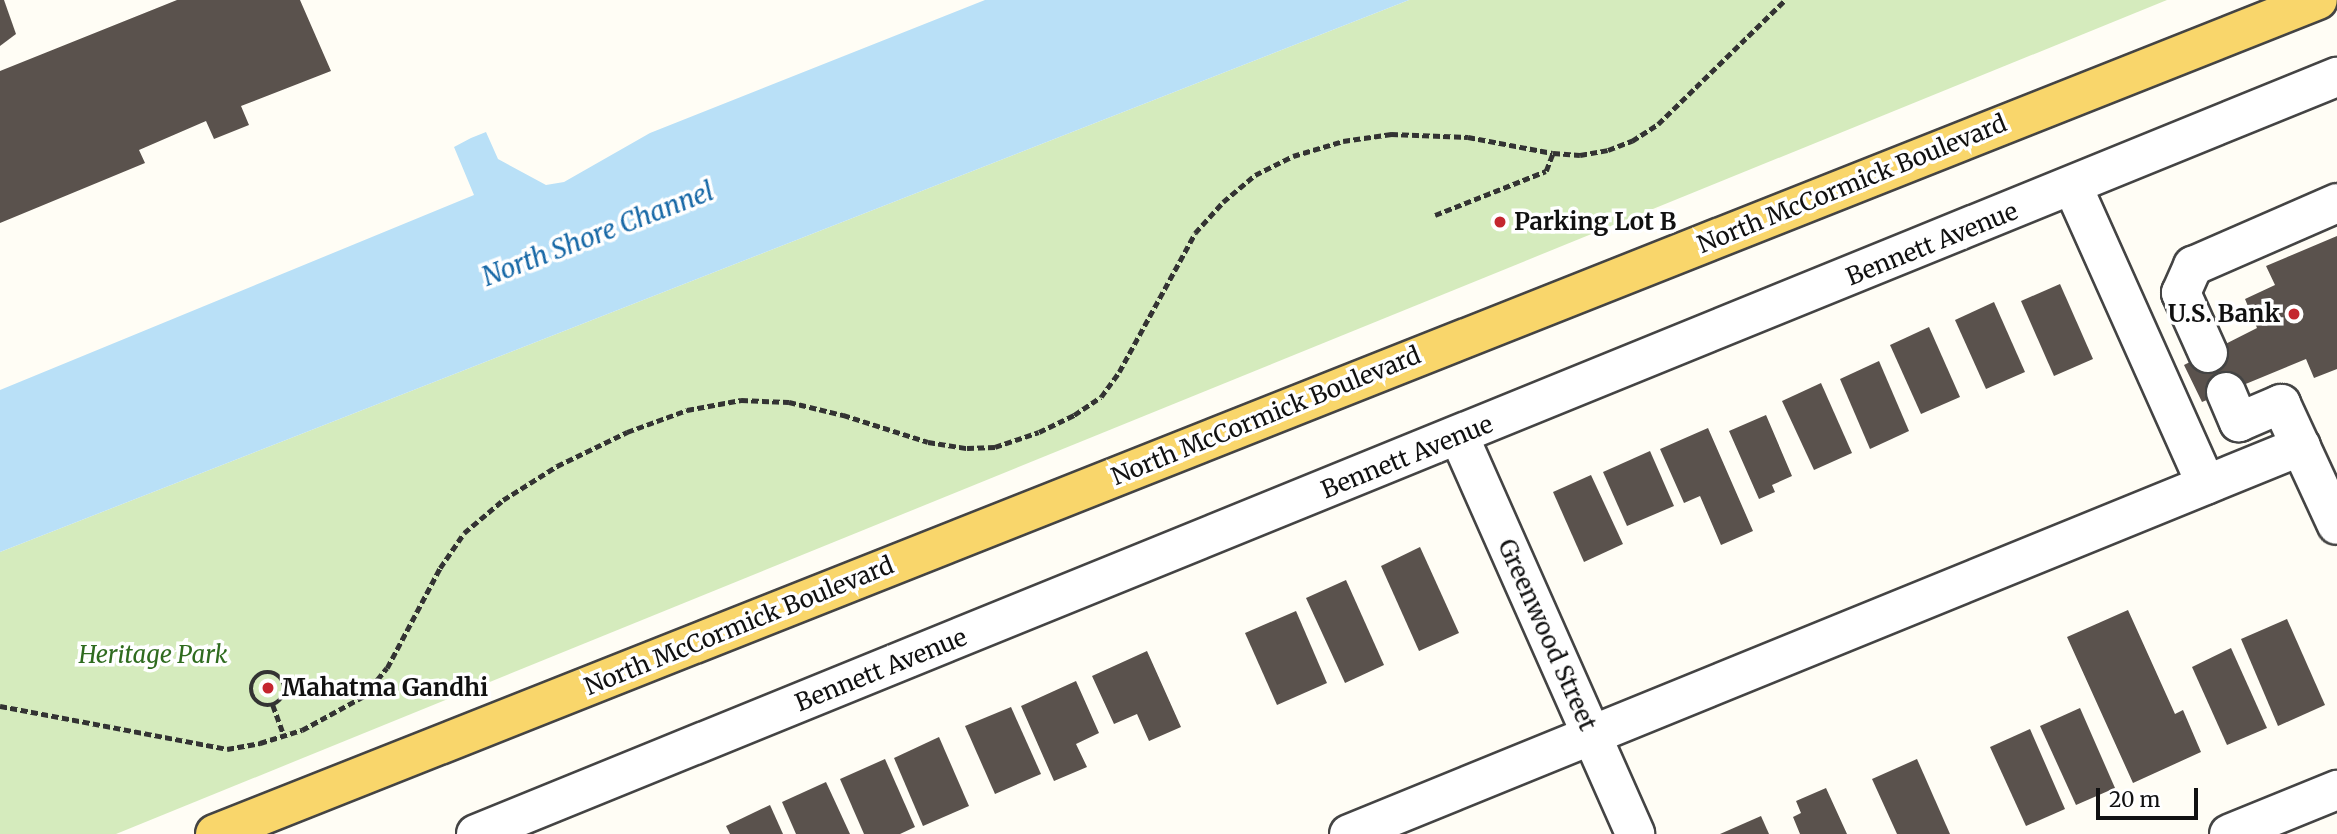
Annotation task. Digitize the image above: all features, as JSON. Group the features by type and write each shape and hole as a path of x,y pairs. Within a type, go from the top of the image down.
{"main road":[{"name":"North McCormick Boulevard","path":"215,834 2318,0"}],"street":[{"name":"Bennett Avenue","path":"476,834 517,826 1459,436 2337,78"},
{"path":"2073,187 2206,485"},
{"path":"2208,353 2181,293 2193,266 2337,203"},
{"path":"2226,392 2239,422 2281,404 2337,526"},
{"name":"Greenwood Street","path":"1459,436 1635,834"},
{"path":"1349,834 2301,446"},
{"path":"2229,834 2337,790"}],"path":[{"path":"0,705 74,717 190,744 227,749 284,736 335,714 364,696 387,668 440,568 464,533 503,500 557,466 627,432 687,410 741,400 789,402 843,415 928,442 967,448 995,447 1051,426 1101,397 1119,372 1195,233 1223,202 1255,175 1293,156 1343,141 1391,134 1468,137 1553,153 1580,155 1608,150 1632,141 1682,103 1736,45 1785,0"},
{"path":"1435,215 1546,171 1553,153"},
{"path":"262,673 275,674 284,684 283,697 273,705 260,705 251,695 252,681 262,673"},
{"path":"273,705 284,736"}],"green space":[{"name":"Heritage Park","path":"1409,0 2167,0 116,834 0,834 0,552"}],"water":[{"name":"North Shore Channel","path":"985,0 1409,0 0,552 0,390 474,195 454,147 486,132 498,159 546,185 564,182 650,133"}],"building":[{"path":"0,0 4,0 16,34 0,46"},
{"path":"177,0 300,0 331,71 241,106 249,125 214,139 206,121 139,150 145,163 0,223 0,71"},
{"name":"U.S. Bank","path":"2337,236 2337,369 2314,378 2306,359 2202,402 2184,365 2257,328 2245,299 2275,285 2266,266"},
{"path":"2060,284 2093,359 2054,376 2021,301"},
{"path":"1994,302 2025,372 1986,389 1955,320"},
{"path":"1929,327 1960,397 1921,414 1890,345"},
{"path":"1879,361 1909,431 1870,449 1840,379"},
{"path":"1821,383 1852,453 1814,470 1782,401"},
{"path":"1766,415 1792,476 1772,485 1775,492 1759,499 1729,431"},
{"path":"1708,428 1753,531 1721,545 1700,496 1684,503 1660,449"},
{"path":"1650,451 1674,506 1627,526 1603,472"},
{"path":"1591,475 1623,544 1584,562 1553,492"},
{"path":"1420,547 1459,633 1419,651 1381,566"},
{"path":"1346,580 1384,665 1345,683 1306,598"},
{"path":"2128,610 2175,714 2183,710 2201,752 2133,783 2067,637"},
{"path":"1296,611 1327,683 1277,705 1245,633"},
{"path":"2287,619 2325,705 2278,726 2241,639"},
{"path":"2231,648 2267,728 2227,745 2192,667"},
{"path":"1147,651 1181,727 1149,741 1137,714 1114,724 1092,676"},
{"path":"1076,681 1099,733 1076,744 1087,767 1054,781 1021,706"},
{"path":"1011,707 1041,774 995,794 965,726"},
{"path":"2080,708 2115,788 2076,805 2040,726"},
{"path":"2030,729 2065,809 2026,826 1990,747"},
{"path":"939,737 969,806 923,826 894,758"},
{"path":"885,759 915,827 900,834 864,834 840,779"},
{"path":"1917,759 1950,834 1897,834 1872,779"},
{"path":"826,782 850,834 796,834 782,802"},
{"path":"1826,788 1847,834 1800,834 1793,817 1801,813 1796,801"},
{"path":"770,805 783,834 730,834 726,826"},
{"path":"1761,816 1769,834 1720,834"}],"place":[{"name":"Parking Lot B","path":"1500,222"},
{"name":"U.S. Bank","path":"2294,314"},
{"name":"Mahatma Gandhi","path":"268,688"}]}
